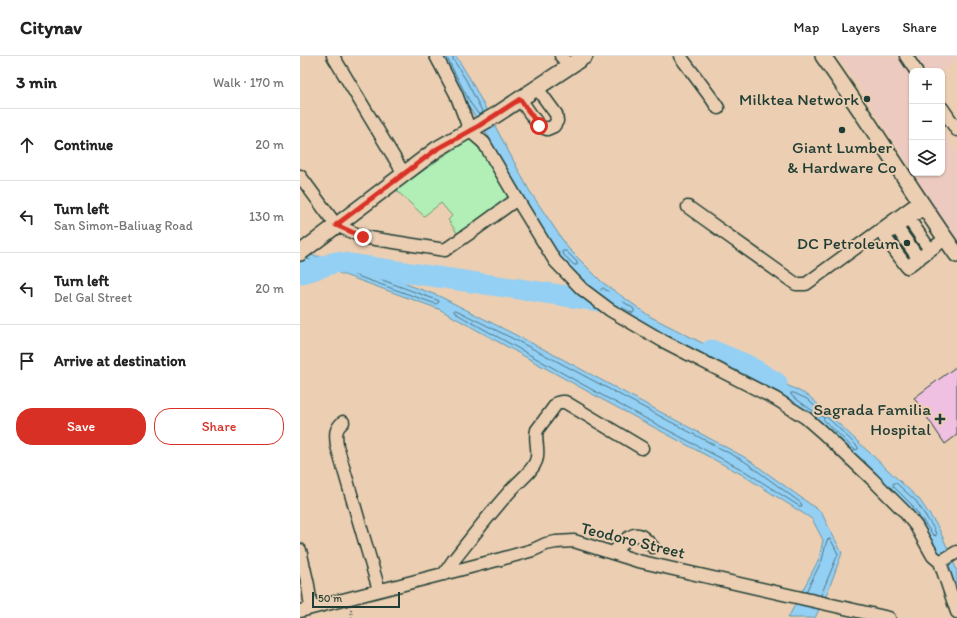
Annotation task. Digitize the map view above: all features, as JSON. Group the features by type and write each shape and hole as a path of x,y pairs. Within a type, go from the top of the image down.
{"main road":[{"path":"300,253 437,149 496,115 537,88 565,61 585,56"},
{"path":"823,56 957,255"}],"street":[{"path":"333,56 404,174"},
{"path":"436,56 473,129 484,143 516,199 555,261 582,288 610,310 663,341 776,399 806,418 871,478 904,511 916,526 933,556 940,562 957,612"},
{"path":"680,56 718,108"},
{"path":"906,56 914,68"},
{"path":"520,99 539,126 547,129 554,126 557,121 556,114 537,88"},
{"path":"945,112 957,130"},
{"path":"300,176 336,225 363,237 445,250 516,199"},
{"path":"688,207 796,284 806,284 922,204"},
{"path":"922,204 909,219 884,236 907,267 946,238"},
{"path":"909,219 930,250"},
{"path":"444,574 452,561 512,488 528,473 536,461 538,451 536,444 537,430 557,403 565,402 642,448"},
{"path":"343,422 336,431 337,446 379,590"},
{"path":"613,553 626,539 634,534 641,536 653,547"},
{"name":"Teodoro Street","path":"306,609 520,554 546,544 574,541 638,561 889,618"},
{"path":"300,550 308,585 306,609"},
{"path":"940,562 957,552"}],"shaded area":[{"path":"838,56 957,56 957,60 945,70 945,68 909,68 909,166"},
{"path":"945,134 957,152 957,241 915,176 945,176"}],"green space":[{"path":"471,138 493,168 510,198 474,225 458,234 448,220 452,216 441,203 424,216 396,190"}],"water":[{"path":"442,56 456,56 469,77 529,190 568,248 602,282 651,317 809,396 919,499 938,527 957,571 957,596 945,564 928,534 908,506 869,467 819,421 780,393 659,333 621,311 600,296 561,258 535,220 506,171 489,137 468,106"},
{"path":"300,254 334,258 439,296 551,353 746,458 821,512 842,553 828,591 815,618 788,618 819,559 823,540 812,519 741,474 439,309 336,272 300,282"}],"building":[{"name":"DC Petroleum","path":"910,225 925,248 904,262 889,239"},
{"name":"Sagrada Familia Hospital","path":"957,366 957,435 945,444 914,398"}],"waterway":[{"path":"300,274 336,262 613,303"},
{"path":"711,350 747,365 777,383"}],"place":[{"name":"Milktea Network","path":"867,99"},
{"name":"Giant Lumber & Hardware Co","path":"842,130"},
{"name":"DC Petroleum","path":"907,243"},
{"name":"Sagrada Familia Hospital","path":"940,419"}],"route":[{"path":"363,237 336,225 437,149 477,127 520,99 539,126"}]}
